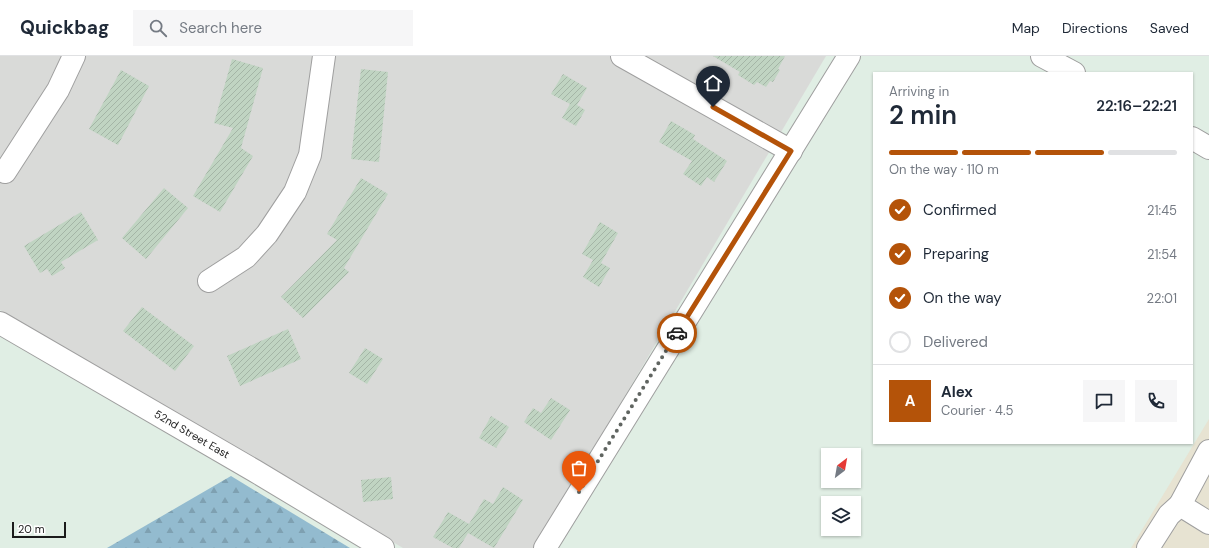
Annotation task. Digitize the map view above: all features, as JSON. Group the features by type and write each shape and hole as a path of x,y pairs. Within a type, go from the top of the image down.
{"street":[{"path":"5,172 58,90 74,56"},
{"path":"209,281 246,257 267,234 298,186 310,155 324,56"},
{"path":"622,56 791,151"},
{"path":"545,548 849,56"},
{"path":"1042,56 1072,72"},
{"path":"1193,139 1209,148"},
{"name":"52nd Street East","path":"0,323 255,471 383,548"},
{"path":"1148,548 1168,515 1180,505 1209,451"},
{"path":"1180,505 1209,523"}],"shaded area":[{"path":"0,56 826,56 535,548 403,548 0,310"},
{"path":"1209,419 1209,548 1131,548"}],"green space":[{"path":"231,476 350,548 107,548"}],"building":[{"path":"713,56 785,56 778,69 780,70 773,82 770,81 766,87 757,82 754,85 738,75 740,72"},
{"path":"232,59 263,68 241,148 253,156 220,212 193,196 233,128 214,123"},
{"path":"361,69 388,72 379,162 351,159"},
{"path":"121,70 149,86 118,145 89,129"},
{"path":"563,74 587,88 577,105 585,110 576,126 562,118 570,104 551,94"},
{"path":"671,121 695,135 693,139 727,161 714,182 707,177 701,186 683,174 692,161 659,142"},
{"path":"361,178 388,194 344,268 349,272 303,318 281,297 337,240 327,234"},
{"path":"164,188 188,208 146,259 122,238"},
{"path":"81,212 98,240 61,262 65,268 52,276 47,269 40,273 24,246"},
{"path":"600,222 618,233 601,263 610,268 599,287 583,277 593,260 582,254"},
{"path":"142,307 194,346 175,371 123,331"},
{"path":"288,329 301,359 240,386 227,356"},
{"path":"365,348 383,359 367,384 349,373"},
{"path":"551,398 570,410 551,440 524,422 533,408 541,413"},
{"path":"491,416 509,427 496,448 479,438"},
{"path":"391,477 393,499 363,502 361,480"},
{"path":"503,487 523,500 494,548 468,533 459,548 453,548 433,537 448,512 469,524 484,499 493,504"}],"way so far":[{"path":"579,492 677,333"}],"route":[{"path":"677,333 791,151 713,107"}]}
